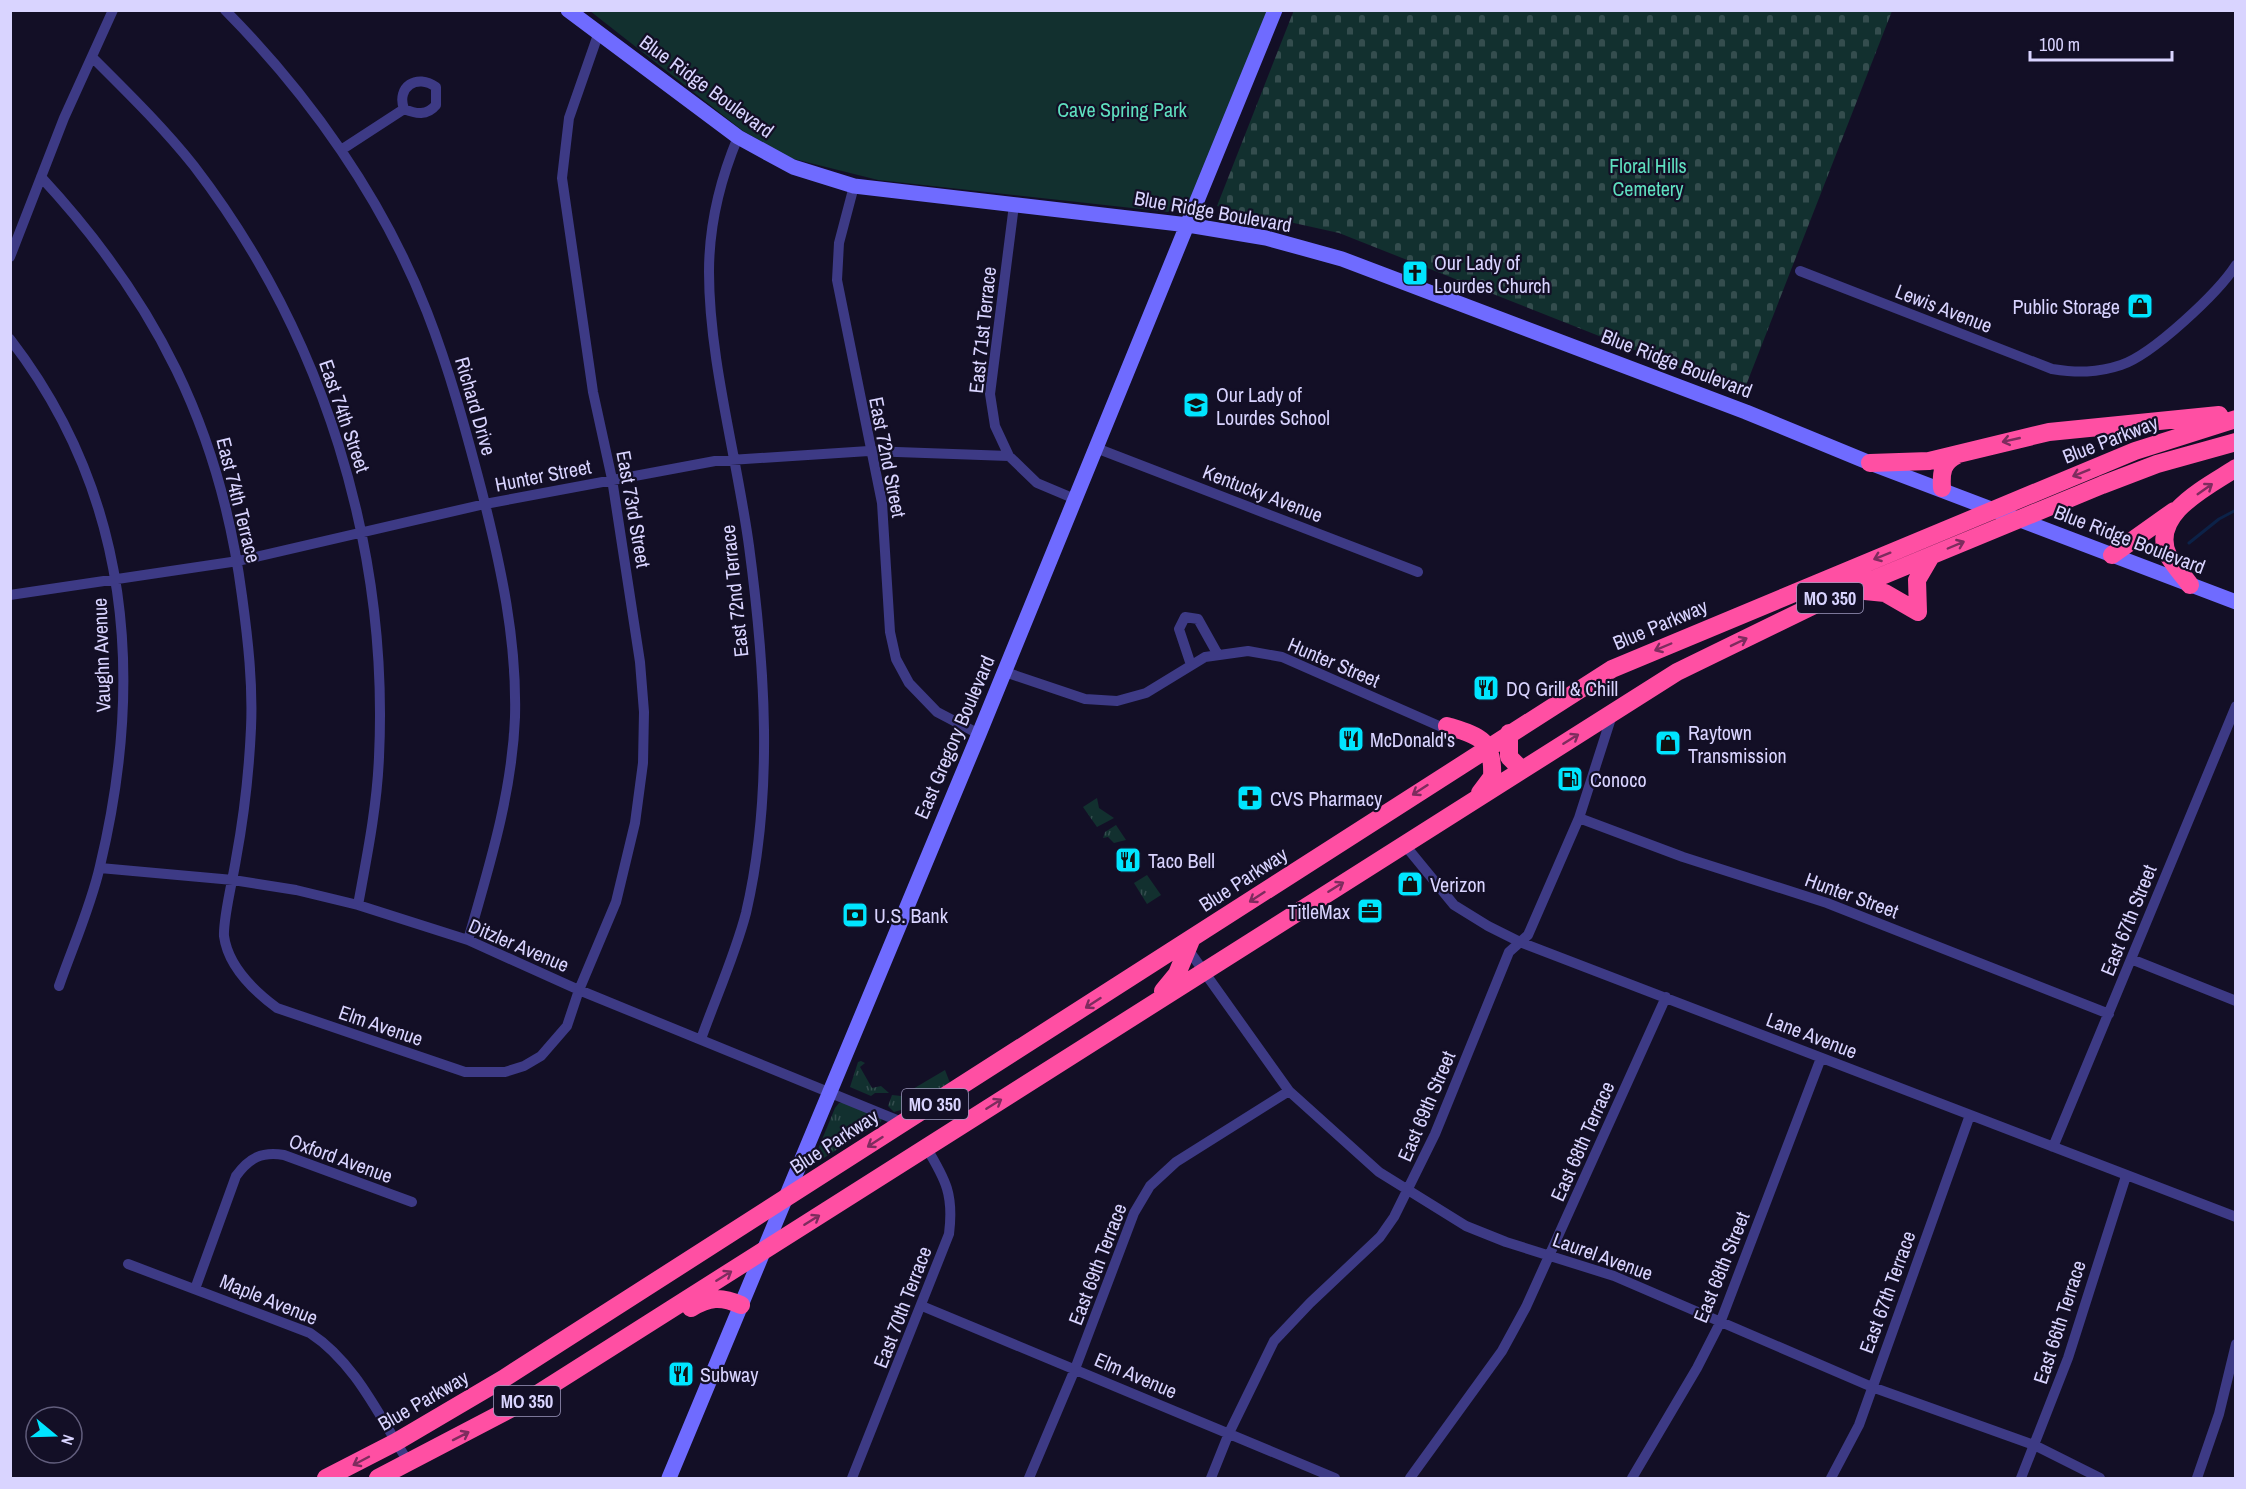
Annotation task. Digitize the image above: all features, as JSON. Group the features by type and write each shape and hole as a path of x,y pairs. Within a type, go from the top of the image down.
{"highway":[{"path":"1870,463 1917,462 2049,432 2191,419 2235,412"},
{"name":"Blue Parkway","path":"326,1479 396,1442 503,1380 1188,944 1469,758 1612,669 2136,451 2235,419"},
{"name":"Blue Parkway","path":"378,1479 531,1398 1677,672 1850,590 1931,556 2157,464 2235,442"},
{"path":"1942,488 1941,473 1944,465 1953,457 1964,452"},
{"path":"2112,555 2235,468"},
{"path":"2174,511 2167,525 2165,545 2174,564 2190,585"},
{"path":"1850,590 1885,593 1917,612 1917,580 1931,556"},
{"path":"1446,727 1481,738 1488,746 1493,765 1492,777 1475,799"},
{"path":"1446,727 1462,741 1469,758"},
{"path":"1509,733 1507,745 1509,757 1521,770"},
{"path":"1152,1004 1177,974 1188,944"},
{"path":"630,1336 651,1330 710,1298 723,1298 741,1305"}],"main road":[{"name":"Blue Ridge Boulevard","path":"568,10 738,137 793,167 854,186 1188,225 1266,238 1342,259 1736,408 1870,463 1942,488 2235,602"},
{"name":"East Gregory Boulevard","path":"669,1479 1005,672 1275,10"}],"street":[{"path":"10,257 40,177 113,10"},
{"name":"Richard Drive","path":"225,10 297,90 341,150 385,224 426,310 458,401 485,504 510,617 515,718 511,768 502,818 468,940"},
{"name":"East 73rd Street","path":"579,990 622,882 635,823 643,763 644,712 640,662 612,479 593,392 562,178 569,118 599,32"},
{"name":"East 74th Street","path":"92,57 144,108 194,166 237,227 269,279 302,346 325,403 344,460 361,534 376,627 380,716 374,819 358,906"},
{"path":"341,150 404,109"},
{"name":"East 72nd Terrace","path":"701,1039 745,915 758,850 764,795 763,717 757,614 735,459 712,328 709,272 716,203 726,166 738,137"},
{"name":"East 74th Terrace","path":"40,177 75,214 113,261 146,312 170,355 212,456 226,502 238,561 248,641 251,726 245,810 233,880"},
{"name":"East 72nd Street","path":"854,186 839,243 837,280 869,451 882,503 890,632 896,659 909,683 937,712 979,734"},
{"name":"East 71st Terrace","path":"1009,456 995,426 990,394 1014,205"},
{"name":"Lewis Avenue","path":"1800,272 2052,369 2076,373 2123,364 2153,346 2218,290 2235,265"},
{"name":"Vaughn Avenue","path":"10,339 39,378 75,444 99,507 117,580 123,657 121,728 114,798 100,868 59,986"},
{"name":"Kentucky Avenue","path":"1096,448 1418,572"},
{"name":"Hunter Street","path":"10,595 238,561 485,504 612,479 735,459 869,451 1009,456"},
{"path":"1009,456 1037,483 1075,499"},
{"path":"1191,665 1179,629 1185,616 1198,619 1217,653"},
{"name":"Hunter Street","path":"1005,672 1085,699 1117,701 1146,693 1191,665 1217,653 1248,651 1282,657 1446,727"},
{"name":"East 67th Street","path":"2053,1147 2235,706"},
{"name":"East 69th Street","path":"1211,1479 1229,1433 1274,1341 1310,1303 1380,1237 1408,1191 1435,1134 1509,952 1528,935 1579,818 1613,712"},
{"name":"Hunter Street","path":"1579,818 1683,857 1827,903 2109,1014"},
{"name":"Lane Avenue","path":"1404,844 1454,905 1488,927 1520,942 2235,1217"},
{"name":"Ditzler Avenue","path":"100,868 233,880 296,890 358,906 468,940 579,990 904,1123"},
{"name":"Elm Avenue","path":"233,880 224,936 238,969 262,997 277,1008 465,1072 505,1072 524,1066 541,1056 567,1026 579,990"},
{"name":"Laurel Avenue","path":"1188,944 1204,971 1289,1091 1360,1158 1408,1191 1466,1226 1614,1276 1872,1387 2034,1444 2100,1479"},
{"path":"2131,959 2235,1001"},
{"name":"East 68th Terrace","path":"1410,1479 1502,1351 1526,1307 1666,997"},
{"name":"East 68th Street","path":"1632,1479 1697,1368 1720,1323 1821,1058"},
{"name":"East 69th Terrace","path":"1029,1479 1076,1369 1134,1214 1150,1186 1176,1162 1289,1091"},
{"name":"East 67th Terrace","path":"1832,1479 1859,1425 1970,1115"},
{"name":"East 70th Terrace","path":"852,1479 949,1234 952,1212 948,1186 926,1147"},
{"name":"Oxford Avenue","path":"195,1289 237,1176 246,1163 258,1156 272,1153 284,1155 412,1202"},
{"name":"East 66th Terrace","path":"2021,1479 2068,1358 2126,1176"},
{"name":"Maple Avenue","path":"128,1264 310,1333 322,1341 347,1364 409,1463"},
{"name":"Elm Avenue","path":"922,1306 1335,1479"},
{"path":"2197,1479 2219,1414 2235,1344"}],"green space":[{"name":"Floral Hills Cemetery","path":"1294,10 1892,11 1743,393 1339,233 1217,206"},
{"name":"Cave Spring Park","path":"590,11 1267,11 1191,202 1177,205 1168,212 878,180 790,158 743,131"},
{"path":"1097,798 1099,808 1114,818 1097,827 1083,807"},
{"path":"1116,825 1126,840 1114,843 1108,837 1103,838 1105,832"},
{"path":"1147,875 1161,895 1147,904 1134,883"},
{"path":"858,1062 865,1063 860,1067 872,1088 881,1086 889,1093 875,1093 871,1096 850,1087"},
{"path":"945,1070 950,1083 915,1106 894,1112 888,1106 892,1095 901,1096"},
{"path":"846,1102 882,1117 881,1122 811,1166 835,1108 839,1103"}],"waterway":[{"path":"2189,543 2219,519 2236,510"}],"place":[{"name":"Our Lady of Lourdes Church","path":"1415,273"},
{"name":"Public Storage","path":"2140,306"},
{"name":"Our Lady of Lourdes School","path":"1196,405"},
{"name":"DQ Grill & Chill","path":"1486,688"},
{"name":"McDonald's","path":"1351,739"},
{"name":"Raytown Transmission","path":"1668,743"},
{"name":"Conoco","path":"1570,779"},
{"name":"CVS Pharmacy","path":"1250,798"},
{"name":"Taco Bell","path":"1128,860"},
{"name":"Verizon","path":"1410,884"},
{"name":"TitleMax","path":"1370,911"},
{"name":"U.S. Bank","path":"855,915"},
{"name":"Subway","path":"681,1374"}]}
